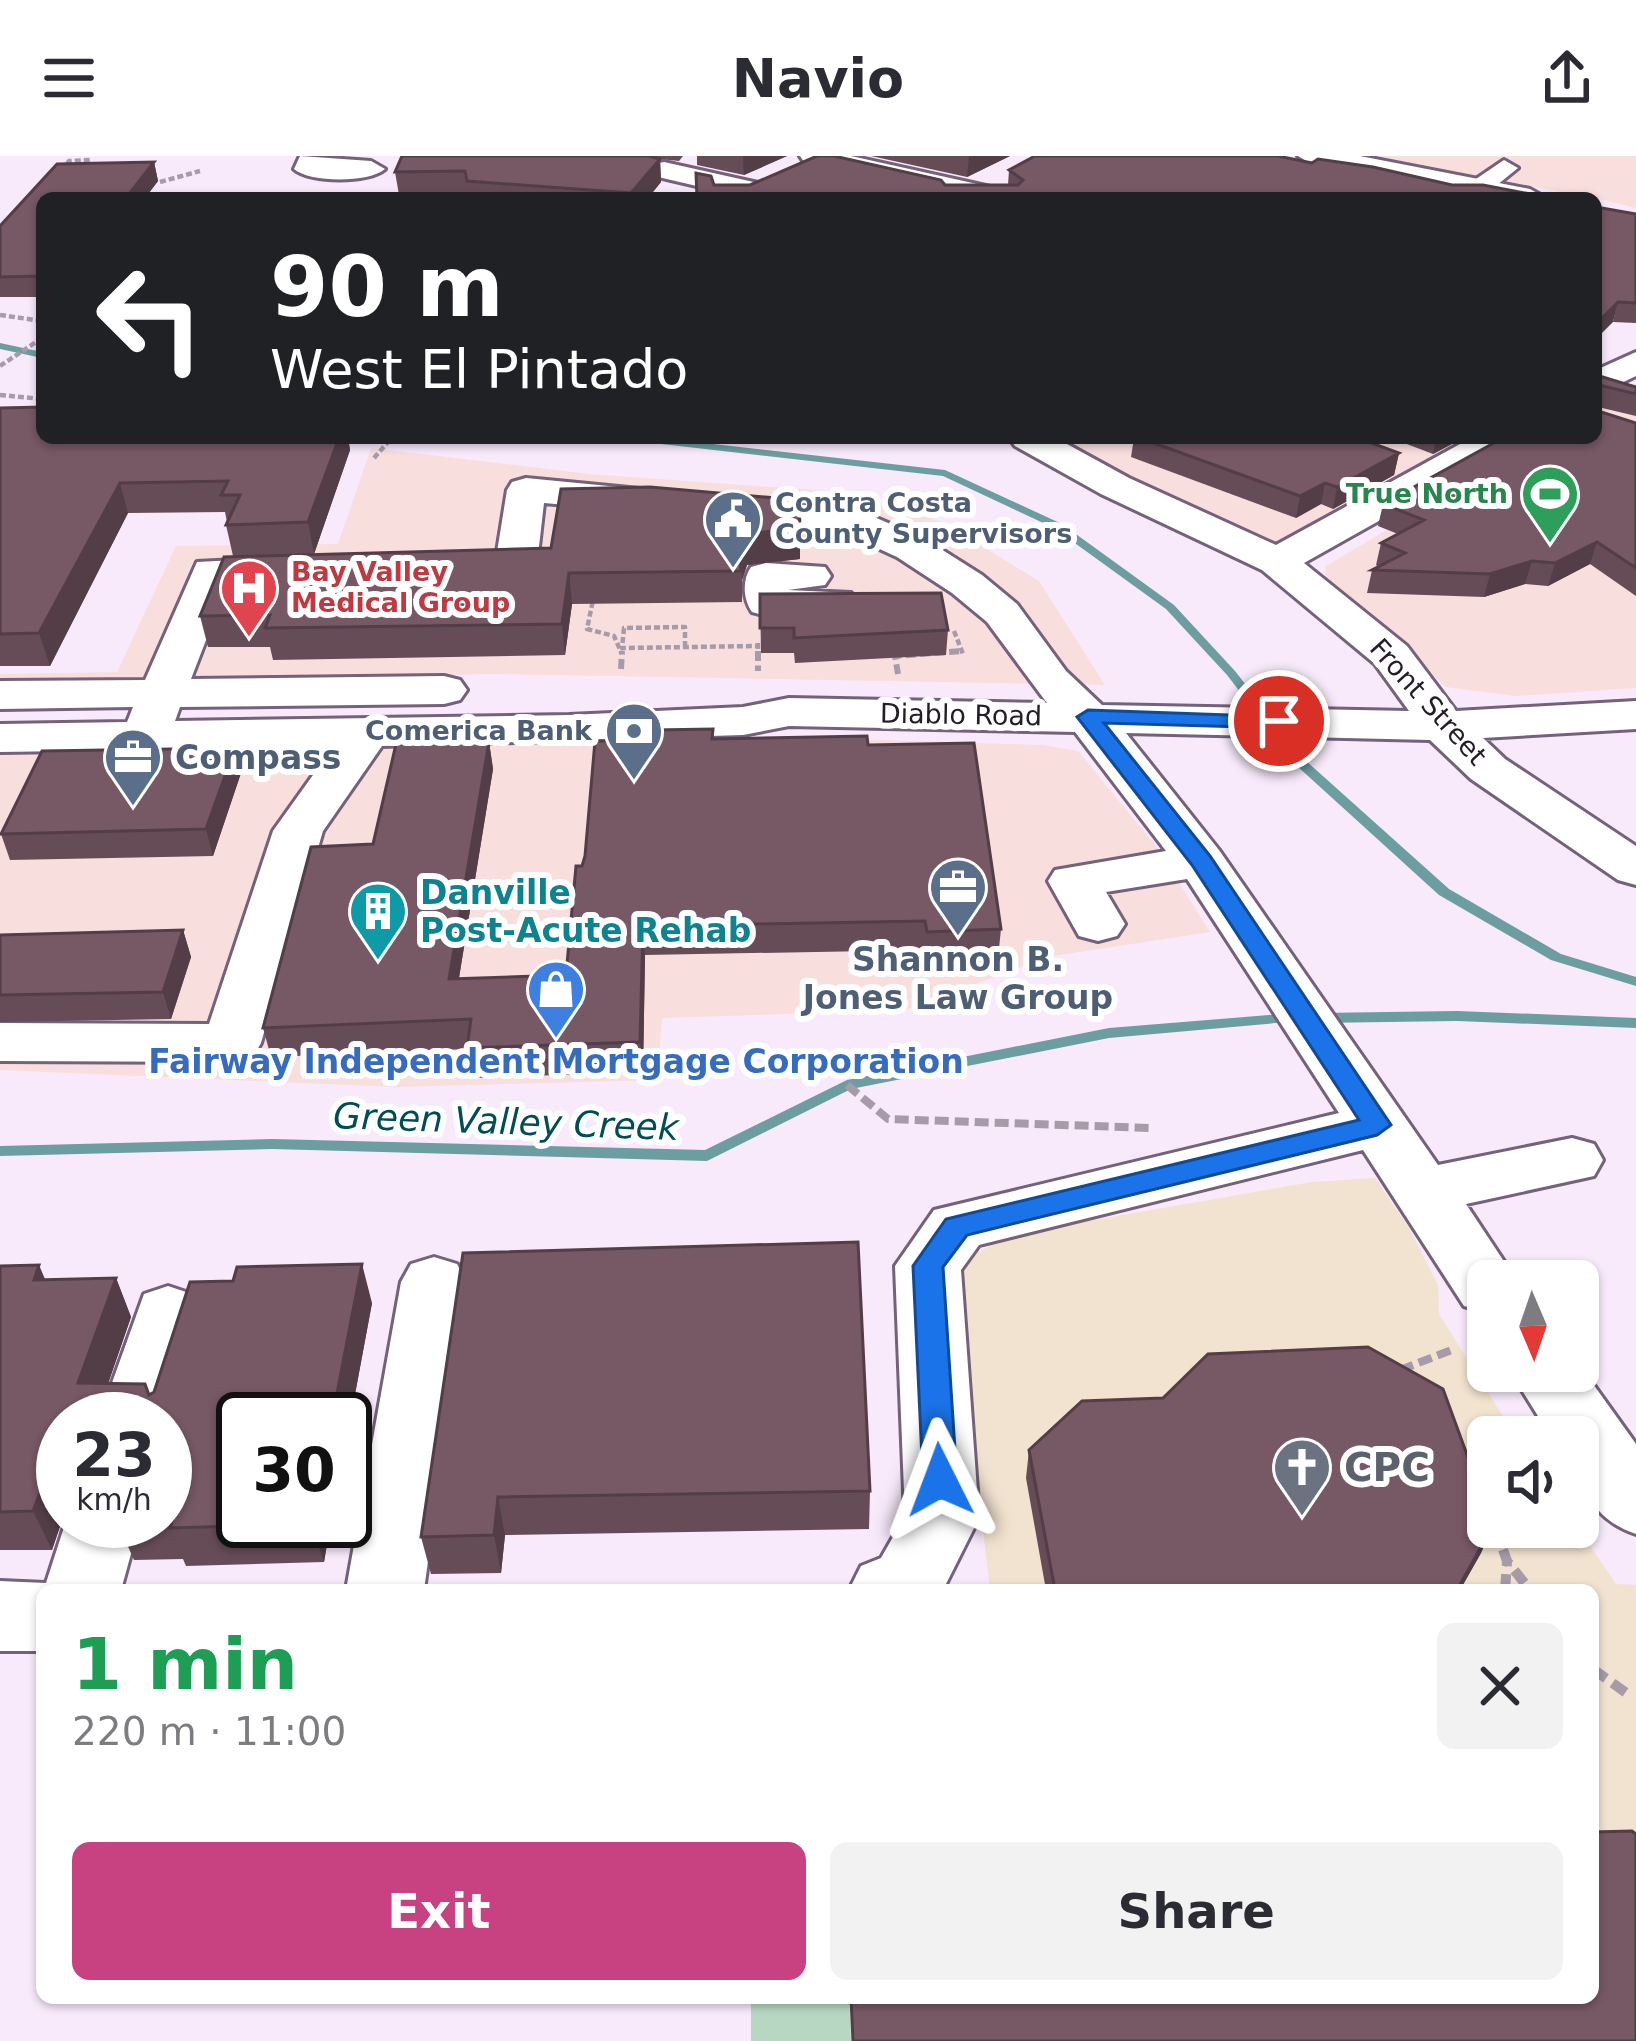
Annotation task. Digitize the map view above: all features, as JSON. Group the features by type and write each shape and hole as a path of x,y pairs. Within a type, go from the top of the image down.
{"main road":[{"path":"1313,156 1466,192"}],"street":[{"path":"745,192 817,157 952,192"},
{"path":"311,162 374,162 361,192"},
{"path":"1471,192 1504,168"},
{"path":"664,170 735,192"},
{"path":"1602,377 1629,345"},
{"name":"Front Street","path":"1039,444 1115,486 1277,561 1391,655 1443,727 1504,782 1636,869"},
{"path":"1277,561 1418,466 1481,444"},
{"path":"422,566 516,564 526,490 805,511 844,518 911,548 1002,613 1050,681 1088,717 1201,861 1469,1260"},
{"path":"153,714 212,572 329,568"},
{"path":"810,576 766,577 766,603 876,602"},
{"path":"930,609 986,600"},
{"name":"Diablo Road","path":"9,734 153,714 656,688 731,694 789,712"},
{"name":"Diablo Road","path":"9,734 59,694 153,714 567,750 789,712 1443,727 1636,716"},
{"path":"0,1042 232,1043 298,831 368,732"},
{"path":"1098,924 1073,881 1201,861"},
{"path":"903,1584 942,1518 928,1266 957,1227 1252,1155 1368,1111"},
{"path":"1422,1191 1572,1160"},
{"path":"386,1584 434,1282"},
{"path":"143,1392 168,1312"},
{"path":"1559,1392 1636,1503"},
{"path":"84,1584 95,1548"},
{"path":"0,1616 36,1616"}],"path":[{"path":"60,173 69,161 92,160"},
{"path":"160,182 200,170"},
{"path":"0,315 36,320"},
{"path":"0,366 36,342"},
{"path":"0,395 36,398"},
{"path":"374,458 386,444"},
{"path":"516,564 555,601 593,600 586,629 614,636 622,648"},
{"path":"930,609 957,634 967,666"},
{"path":"621,669 624,628 685,627 685,647"},
{"path":"622,648 758,646"},
{"path":"898,676 895,656 963,654"},
{"path":"847,1085 889,1119 1151,1127 1252,1155"},
{"path":"1393,1381 1407,1365 1454,1348"},
{"path":"1501,1548 1525,1584"},
{"path":"1505,1584 1507,1561"},
{"path":"1599,1676 1632,1697"}],"shaded area":[{"path":"1365,156 1636,156 1636,208 1602,200 1602,192 1563,192"},
{"path":"1636,384 1636,688 1515,696 1446,687 1325,578 1326,566 1480,475 1577,444 1602,444 1602,405"},
{"path":"1062,444 1468,444 1286,541 1268,541 1124,478"},
{"path":"371,448 589,474 815,490 900,505 949,526 1039,581 1105,685 494,674 0,683 0,674 117,672 176,546 338,544"},
{"path":"784,737 1043,745 1078,751 1156,846 1210,932 1047,957 907,1010 662,1018 657,1080 397,1087 0,1070 0,751"},
{"path":"1375,1178 1409,1228 1438,1285 1439,1314 1467,1359 1467,1392 1488,1392 1503,1416 1467,1416 1467,1548 1591,1548 1616,1584 1636,1585 1636,2041 751,2041 751,2004 1599,2004 1599,1584 989,1584 955,1285 966,1258 1006,1238 1312,1182"}],"green space":[{"path":"751,2004 849,2004 851,2041 751,2041"}],"building":[{"path":"402,156 660,159 632,192 467,181 465,171 395,172"},
{"path":"817,156 941,180 945,185 1018,185 1023,180 1009,170 1035,156 1278,156 1520,192 697,192 696,173 711,176 714,185 750,185"},
{"path":"154,162 131,192 36,192 36,276 0,277 0,226 57,164"},
{"path":"1602,208 1636,214 1636,303 1618,302 1602,318"},
{"path":"1602,377 1636,387 1636,394 1602,386"},
{"path":"36,407 36,444 337,444 308,522 226,525 240,495 221,495 228,481 120,483 39,633 0,634 0,408"},
{"path":"1602,412 1636,423 1636,568 1597,542 1555,563 1532,561 1490,574 1372,570 1405,553 1381,543 1424,520 1383,504 1492,444 1602,444"},
{"path":"1157,444 1374,444 1399,453 1337,487 1325,483 1300,496"},
{"path":"650,487 799,500 800,528 746,534 741,571 569,573 562,624 265,628 270,615 200,616 224,557 551,548 561,489"},
{"path":"941,593 948,630 794,638 794,628 760,628 760,594"},
{"path":"713,729 712,739 867,736 868,745 974,743 1001,929 927,932 925,921 643,926 640,1042 467,1048 471,1019 263,1028 311,847 373,844 396,744 489,742 449,979 566,975 576,866 582,866 585,856 595,741 654,740 654,730"},
{"name":"Compass","path":"235,748 206,829 1,834 42,751"},
{"path":"183,930 163,992 0,995 0,935"},
{"path":"858,1242 870,1491 498,1497 494,1535 421,1537 463,1253"},
{"path":"362,1264 337,1392 216,1392 216,1527 192,1527 192,1392 154,1392 190,1282 233,1281 237,1267"},
{"path":"39,1265 34,1280 116,1278 78,1383 145,1384 148,1392 36,1392 36,1503 33,1511 0,1512 0,1266"},
{"path":"1368,1347 1443,1389 1467,1455 1467,1548 1480,1548 1460,1584 1054,1584 1029,1450 1082,1401 1163,1398 1208,1354"},
{"path":"1599,1832 1636,1834 1636,2041 853,2041 851,2004 1599,2004"}],"waterway":[{"path":"451,192 455,156"},
{"path":"0,346 36,354"},
{"path":"688,444 945,473 1058,526 1170,607 1231,673 1301,763 1444,892 1556,957 1636,982"},
{"name":"Green Valley Creek","path":"1318,1018 1457,1016 1636,1023"},
{"name":"Green Valley Creek","path":"0,1151 272,1144 707,1156 847,1085 1109,1033 1294,1018"}],"place":[{"name":"True North","path":"1550,545"},
{"name":"Contra Costa County Supervisors","path":"733,570"},
{"name":"Bay Valley Medical Group","path":"249,639"},
{"name":"Comerica Bank","path":"634,782"},
{"name":"Compass","path":"133,808"},
{"name":"Shannon B. Jones Law Group","path":"958,938"},
{"name":"Danville Post-Acute Rehab","path":"378,962"},
{"name":"Fairway Independent Mortgage Corporation","path":"556,1040"},
{"name":"CPC","path":"1302,1518"}],"route":[{"path":"940,1480 928,1266 957,1227 1377,1125 1201,861 1088,717 1279,721"}]}
